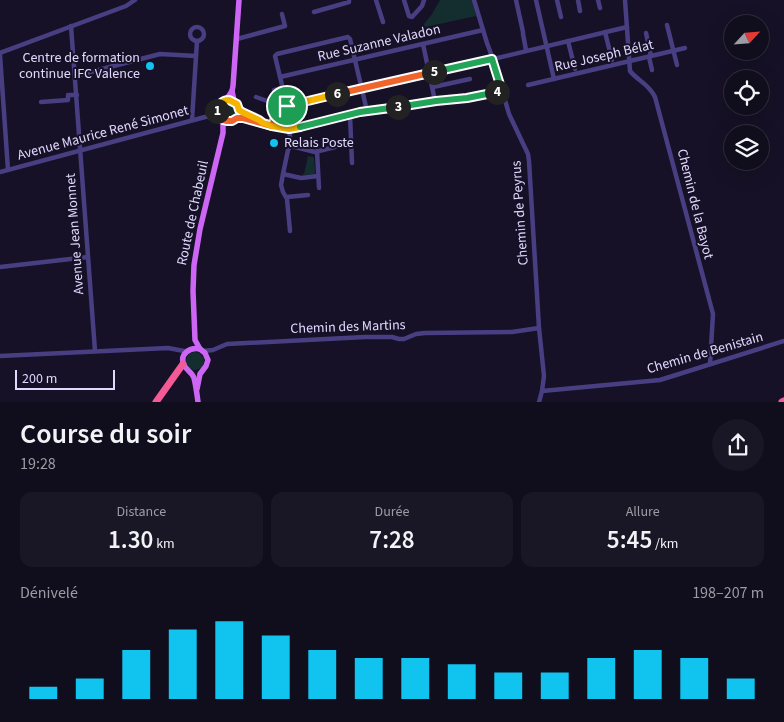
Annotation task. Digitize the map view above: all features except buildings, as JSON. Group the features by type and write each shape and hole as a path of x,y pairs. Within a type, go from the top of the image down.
{"highway":[{"path":"157,402 186,367"}],"main road":[{"path":"232,90 226,100 220,104 222,117 237,118 239,110 232,90 240,0"},
{"path":"226,100 235,102"},
{"name":"Route de Chabeuil","path":"194,328 193,291 197,242 223,133 222,117"},
{"path":"194,328 196,342 208,360 200,376 197,389 198,402"},
{"path":"194,328 189,350 184,356 186,367 197,389"},
{"path":"189,350 196,348 201,350"},
{"path":"186,367 194,373 202,371"}],"street":[{"path":"8,170 0,54 126,6 135,0"},
{"path":"314,12 350,2 349,0"},
{"path":"376,0 383,22"},
{"path":"404,0 409,16 412,16 422,6 424,0"},
{"name":"Chemin de Peyrus","path":"474,0 509,114 530,161 538,328 544,376 539,402"},
{"path":"516,0 526,50"},
{"path":"536,0 554,78"},
{"path":"557,0 561,17"},
{"path":"578,0 580,11"},
{"path":"598,0 600,8"},
{"path":"625,0 629,61"},
{"path":"236,39 285,26 282,14"},
{"path":"667,25 677,65"},
{"name":"Avenue Jean Monnet","path":"71,26 95,351"},
{"path":"272,126 278,110 287,106 627,27"},
{"name":"Rue Suzanne Valadon","path":"280,77 482,30"},
{"path":"605,32 612,60"},
{"path":"646,33 652,70"},
{"path":"287,106 275,56 348,37 367,111"},
{"path":"192,120 197,41"},
{"path":"568,41 575,69"},
{"path":"423,44 436,101"},
{"name":"Rue Joseph Bélat","path":"528,85 684,48"},
{"path":"75,76 160,54 196,56"},
{"name":"Chemin de la Bayot","path":"629,61 631,73 648,86 655,96 713,314 710,364"},
{"path":"433,87 470,79"},
{"path":"256,97 270,102 275,98 273,88 283,88"},
{"path":"237,118 289,129 318,124 367,111 467,98 502,91"},
{"path":"41,102 68,100 68,95 77,95"},
{"path":"239,110 263,123"},
{"name":"Avenue Maurice René Simonet","path":"0,172 211,115 222,117"},
{"path":"350,115 352,163"},
{"path":"289,129 291,146 288,150 281,185 287,197 290,231"},
{"path":"291,146 317,151 335,147"},
{"path":"317,151 319,188"},
{"path":"283,174 301,178 318,176"},
{"path":"287,197 308,195"},
{"path":"0,267 88,257"},
{"name":"Chemin des Martins","path":"201,350 210,351 227,344 252,342 365,337 404,339 416,334 425,333 512,332 538,328"},
{"name":"Chemin de Benistain","path":"542,392 660,380 784,341"},
{"path":"208,360 218,347"},
{"path":"171,348 179,354 186,367"},
{"path":"0,356 171,348 181,351 189,350"}],"green space":[{"path":"440,0 472,0 476,16 421,28"},
{"path":"225,103 234,104 237,110 235,116 230,119 221,115 220,108"},
{"path":"308,156 314,157 315,174 302,175 304,174"},
{"path":"191,352 199,352 204,357 202,368 191,370 186,365 186,357"}],"place":[{"name":"Centre de formation continue IFC Valence","path":"150,66"},
{"name":"Relais Poste","path":"274,143"}],"route":[{"path":"287,106 278,109 272,126 263,123 258,123 243,118 237,118 230,122 223,120 219,116 211,115 218,110 222,102 232,100 237,104 239,110 246,115 259,120 263,123 271,126 291,129 363,112 467,98 502,91 492,59 287,106"}]}
